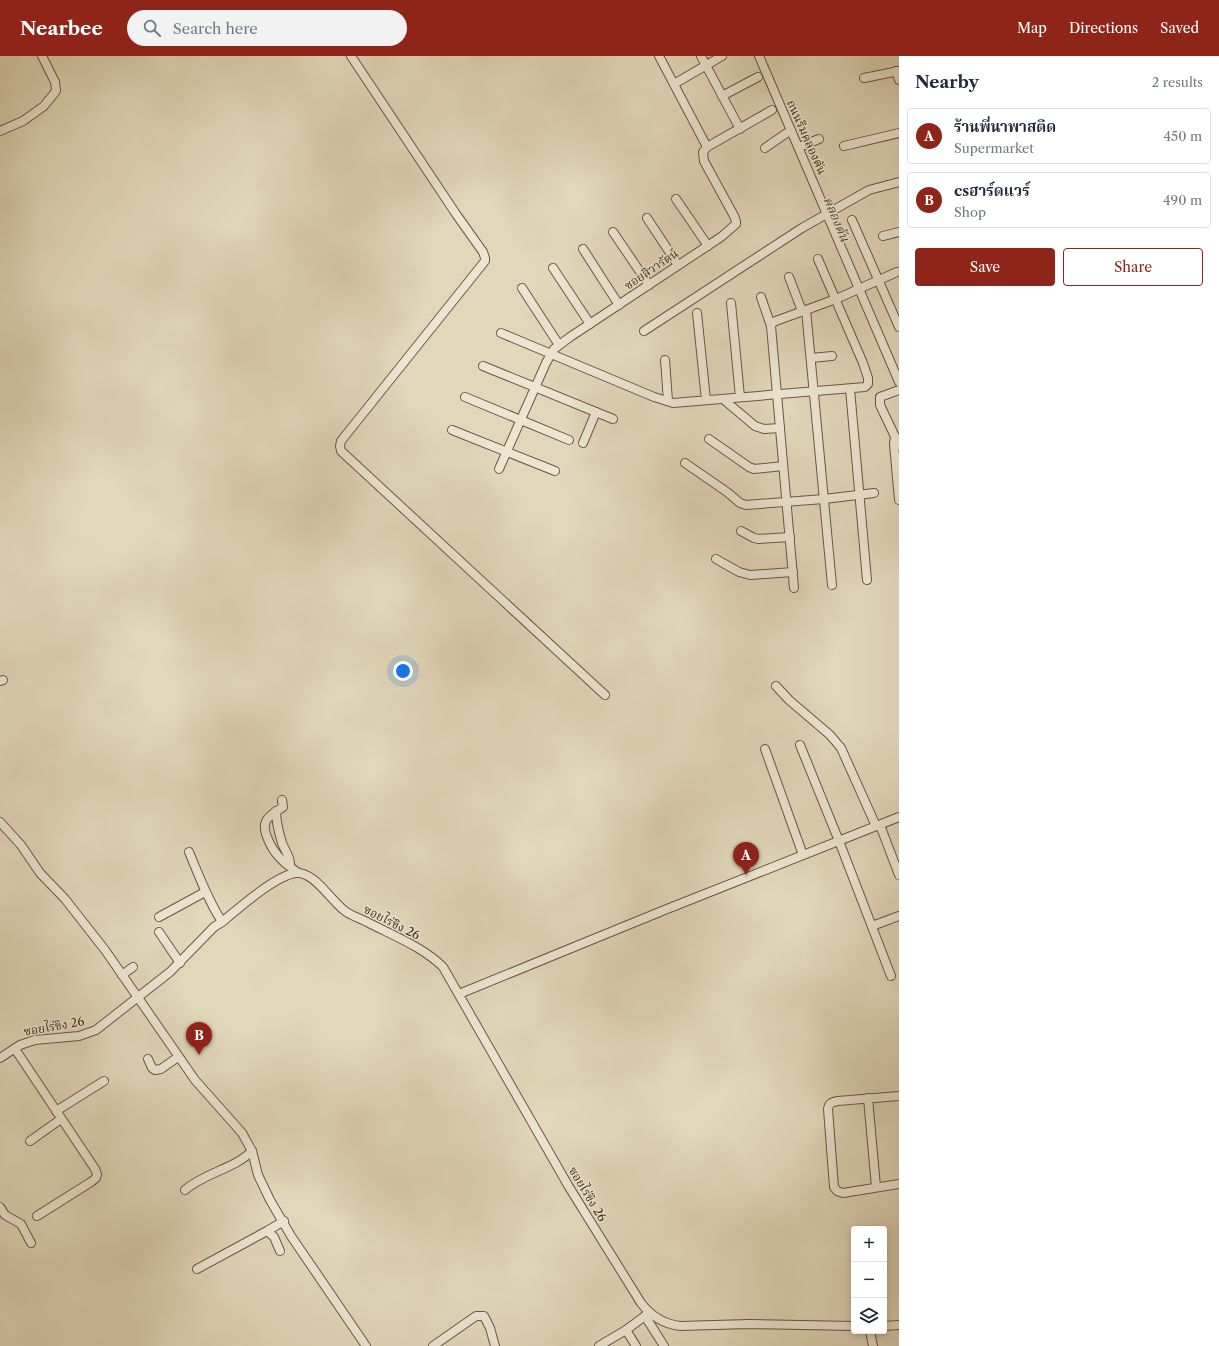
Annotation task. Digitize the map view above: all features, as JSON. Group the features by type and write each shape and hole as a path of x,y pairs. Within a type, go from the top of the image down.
{"street":[{"path":"0,131 23,121 44,106 56,91 55,82 42,56"},
{"path":"351,56 483,252 485,261 341,441 341,451 605,695"},
{"path":"659,56 707,147 772,110"},
{"path":"701,56 740,129"},
{"path":"674,84 722,56"},
{"name":"ถนนริมคลองตัน","path":"759,56 788,132 799,147 824,216 899,382"},
{"path":"864,78 898,71 899,80"},
{"path":"722,96 758,77"},
{"path":"765,148 788,132"},
{"path":"844,146 899,133"},
{"path":"799,147 819,139"},
{"name":"ซอยสิวารัตน์","path":"500,469 535,387 552,353 559,345 708,246 736,224 736,221 704,161 703,152 707,147"},
{"path":"644,331 770,248 824,216 869,190 899,182"},
{"path":"676,199 708,246"},
{"path":"647,218 678,265"},
{"path":"852,220 878,280 896,313 899,327"},
{"path":"613,232 649,285"},
{"path":"883,236 899,232"},
{"path":"583,249 619,305"},
{"path":"501,332 668,401 680,403 850,389 865,386 868,384 868,378 863,363 818,258"},
{"path":"553,268 590,324"},
{"path":"771,326 773,322 836,299 897,272"},
{"path":"789,277 804,311 811,358 832,585"},
{"path":"522,288 559,345"},
{"path":"762,297 771,326 794,588"},
{"path":"731,303 740,398"},
{"path":"697,313 706,400"},
{"path":"811,358 832,356"},
{"path":"665,360 668,401"},
{"path":"484,366 613,419"},
{"path":"850,389 867,580"},
{"path":"899,390 880,396 879,401 899,445"},
{"path":"465,396 569,440"},
{"path":"723,399 755,426 764,428 780,428"},
{"path":"582,443 596,412"},
{"path":"452,430 555,471"},
{"path":"895,436 894,444 899,500"},
{"path":"709,439 754,469 783,466"},
{"path":"685,462 740,503 746,505 824,499 874,493"},
{"path":"741,531 758,539 790,536"},
{"path":"716,559 738,572 750,575 793,572"},
{"path":"776,686 789,700 830,735 841,748 899,874"},
{"path":"800,745 839,840 891,976"},
{"path":"765,749 803,855"},
{"path":"282,800 283,807 276,811 265,822 265,829 273,850 281,859 297,872"},
{"path":"276,811 276,819 283,844 290,861 290,866"},
{"path":"459,994 674,906 899,817"},
{"path":"0,822 21,845 40,873 65,899 122,975 134,999 174,1059 195,1080 242,1134 248,1155 282,1222 366,1346"},
{"path":"189,852 205,892 222,922"},
{"name":"ซอยไร่ขิง 26","path":"0,1058 20,1045 34,1040 79,1036 96,1030 134,999 157,983 180,963 184,956 214,927 274,882 288,874 297,872 304,873 345,911 419,949 443,967 569,1188 648,1314 669,1324 680,1326 765,1324 851,1326"},
{"path":"160,917 205,892"},
{"path":"872,926 899,916"},
{"path":"159,932 180,963"},
{"path":"122,975 132,967"},
{"path":"14,1049 97,1174 96,1178 91,1182 37,1216"},
{"path":"148,1059 152,1068 155,1070 161,1069 174,1059"},
{"path":"56,1112 104,1081"},
{"path":"899,1096 838,1101 831,1102 829,1105 834,1187 837,1191 844,1193 899,1184"},
{"path":"868,1098 876,1187"},
{"path":"30,1141 61,1119"},
{"path":"185,1190 192,1183 205,1178 248,1155"},
{"path":"0,1207 5,1215 21,1224 31,1243"},
{"path":"197,1269 282,1222"},
{"path":"269,1230 280,1251"},
{"path":"599,1346 626,1330 648,1314 664,1346"},
{"path":"433,1346 476,1316 481,1315 484,1316 487,1322 495,1346"},
{"path":"887,1326 899,1326"},
{"path":"626,1330 636,1346"},
{"path":"871,1334 873,1346"}],"place":[{"name":"ร้านพี่นาพาสติด","path":"746,875"},
{"name":"csฮาร์ดแวร์","path":"199,1055"}],"water label":[{"name":"คลองตัน","path":"837,219"}]}
